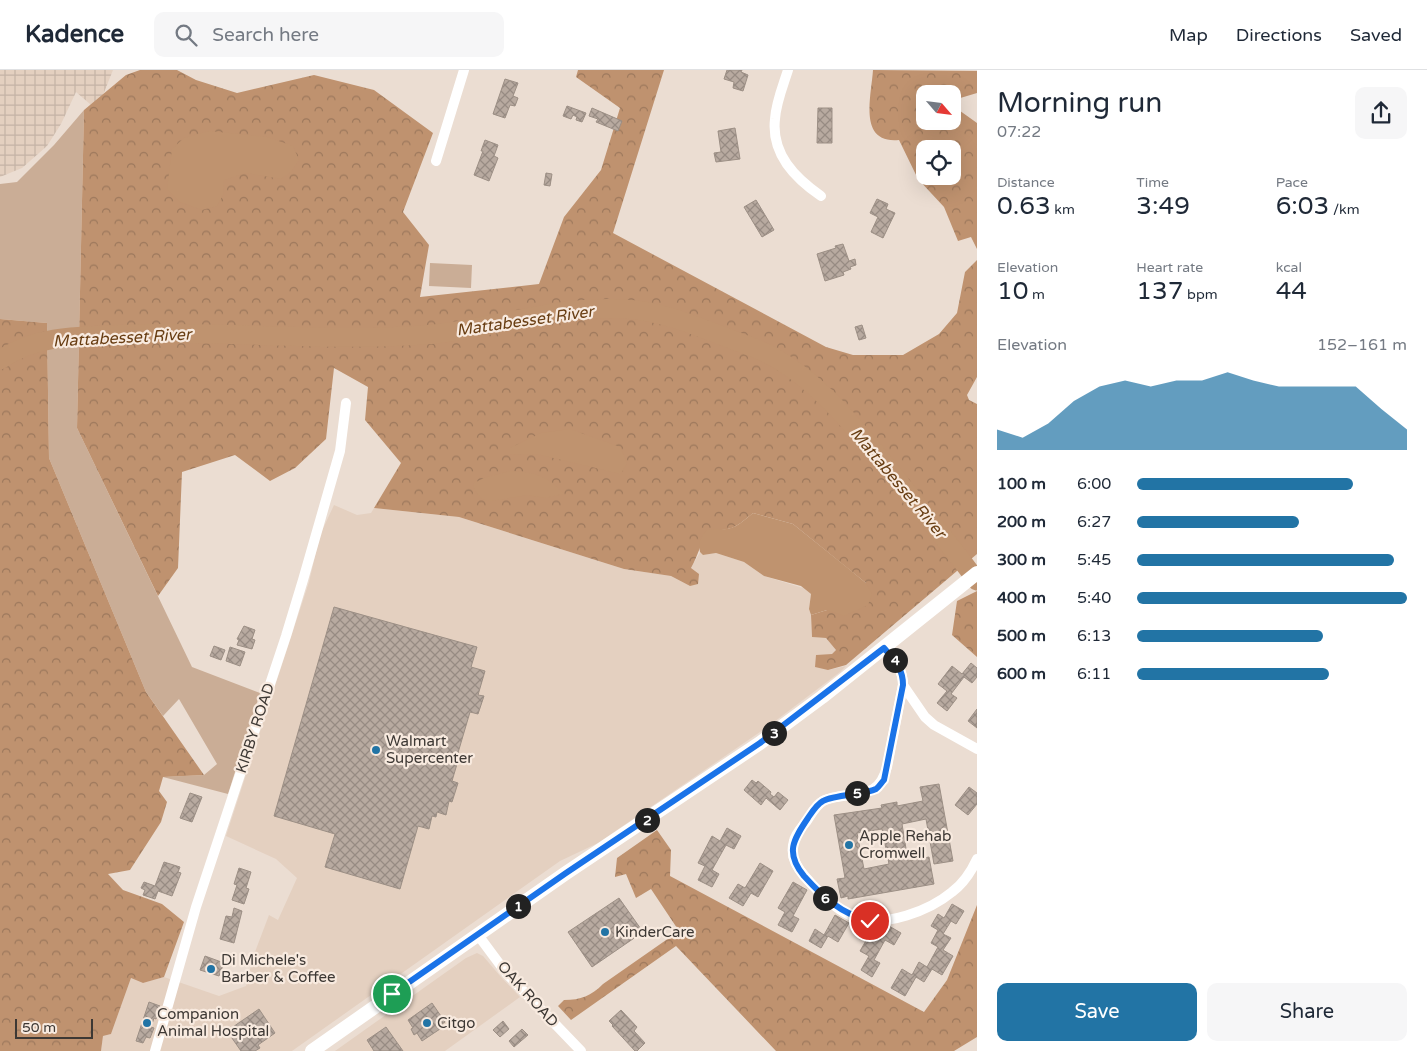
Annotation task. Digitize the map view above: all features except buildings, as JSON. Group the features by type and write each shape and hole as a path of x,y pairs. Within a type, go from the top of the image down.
{"main road":[{"path":"312,1051 566,873 760,743 884,648 977,573"}],"street":[{"path":"436,161 464,70"},
{"path":"788,70 777,105 774,121 775,136 787,166 798,178 821,196"},
{"name":"KIRBY ROAD","path":"155,1051 196,907 292,617 340,451 346,403"},
{"path":"884,648 898,664 903,675 903,685 884,780 876,789 824,800 817,806 794,839 796,866 821,895 842,911 870,921 915,913 944,898 962,884 977,859"},
{"path":"903,685 925,717 934,725 977,749"},
{"name":"OAK ROAD","path":"478,935 507,974 581,1051"}],"shaded area":[{"path":"0,70 113,70 97,110 76,92 61,124 47,146 22,168 0,177"},
{"path":"84,110 77,428 192,667 260,693 228,794 163,777 204,775 217,764 179,699 163,716 146,692 49,458 47,323 0,319 0,184 17,182 54,145"},
{"path":"209,131 267,137 293,146 299,160 291,172 281,179 246,173 224,180 223,195 217,206 202,210 180,202 167,189 172,149 184,138"},
{"path":"430,263 472,265 471,288 429,286"},
{"path":"570,429 620,447 627,463 621,474 541,455 510,454 510,448 541,433"},
{"path":"510,471 526,472 540,476 552,483 563,494 545,498 528,495 488,501 482,499 473,487 474,483 484,478"},
{"path":"334,505 357,515 371,513 374,508 459,517 624,569 671,576 690,586 691,568 700,552 703,555 716,553 744,562 764,576 803,588 811,594 809,609 812,637 826,638 836,650 832,654 828,670 846,666 766,728 598,843 560,861 292,1051 101,1051 103,1036 111,1034 131,978 143,983 164,977 219,996 246,986 253,957 269,915 278,920 297,878 276,859 226,836 309,582 320,535"},
{"path":"753,513 793,524 866,583 872,594 868,605 844,616 827,610 811,615 809,609 811,594 801,586 764,576 744,562 716,553 703,555 700,552 699,545 701,539 708,529 728,529 742,522"},
{"path":"477,953 483,956 520,997 445,1051 335,1051 466,958"}],"green space":[{"path":"140,70 177,70 196,80 237,93 314,75 374,90 433,133 403,212 429,245 420,297 539,284 564,217 601,170 620,108 576,77 578,70 664,70 613,233 826,347 853,355 903,355 939,334 957,313 965,272 977,260 977,377 967,395 969,400 977,404 977,554 846,665 828,670 815,667 816,655 832,654 836,650 826,638 812,637 811,615 827,610 866,583 793,524 753,513 733,528 708,530 691,568 699,574 698,584 690,586 671,576 624,569 459,517 374,508 401,463 365,420 368,387 334,368 326,439 295,468 270,481 235,455 182,472 178,568 158,596 77,428 84,110 126,75"},
{"path":"873,70 977,71 977,93 961,98 961,85 916,85 916,130 961,130 961,112 977,123 977,249 971,237 958,241 944,207 924,185 961,185 961,140 916,140 916,175 899,140 886,139 877,135 872,127 870,106"},
{"path":"0,319 47,323 49,458 146,692 204,775 163,777 159,791 167,802 161,822 130,870 108,874 123,890 162,904 184,922 164,977 143,983 131,978 111,1034 103,1036 101,1051 0,1051"},
{"path":"977,591 977,657 952,635 957,601"},
{"path":"657,830 671,850 670,876 924,1012 947,980 977,905 977,1037 954,1051 776,1051 676,946 571,1020 558,1006 564,1000 581,998 594,992 679,931 651,889 636,898 626,874 615,877 617,858"}],"waterway":[{"name":"Mattabesset River","path":"0,360 30,345 47,340 81,336 169,333 388,337 449,332 574,310 600,308 649,312 685,322 760,350 805,378 855,428 977,581"}],"place":[{"name":"Walmart Supercenter","path":"376,750"},
{"name":"Apple Rehab Cromwell","path":"849,845"},
{"name":"KinderCare","path":"605,932"},
{"name":"Di Michele's Barber & Coffee","path":"211,969"},
{"name":"Companion Animal Hospital","path":"147,1023"},
{"name":"Citgo","path":"427,1023"}],"route":[{"path":"392,994 458,950 496,921 566,873 760,743 884,648 898,664 903,675 903,685 884,780 876,789 824,800 817,806 794,839 793,850 796,866 821,895 842,911 870,921"}]}
